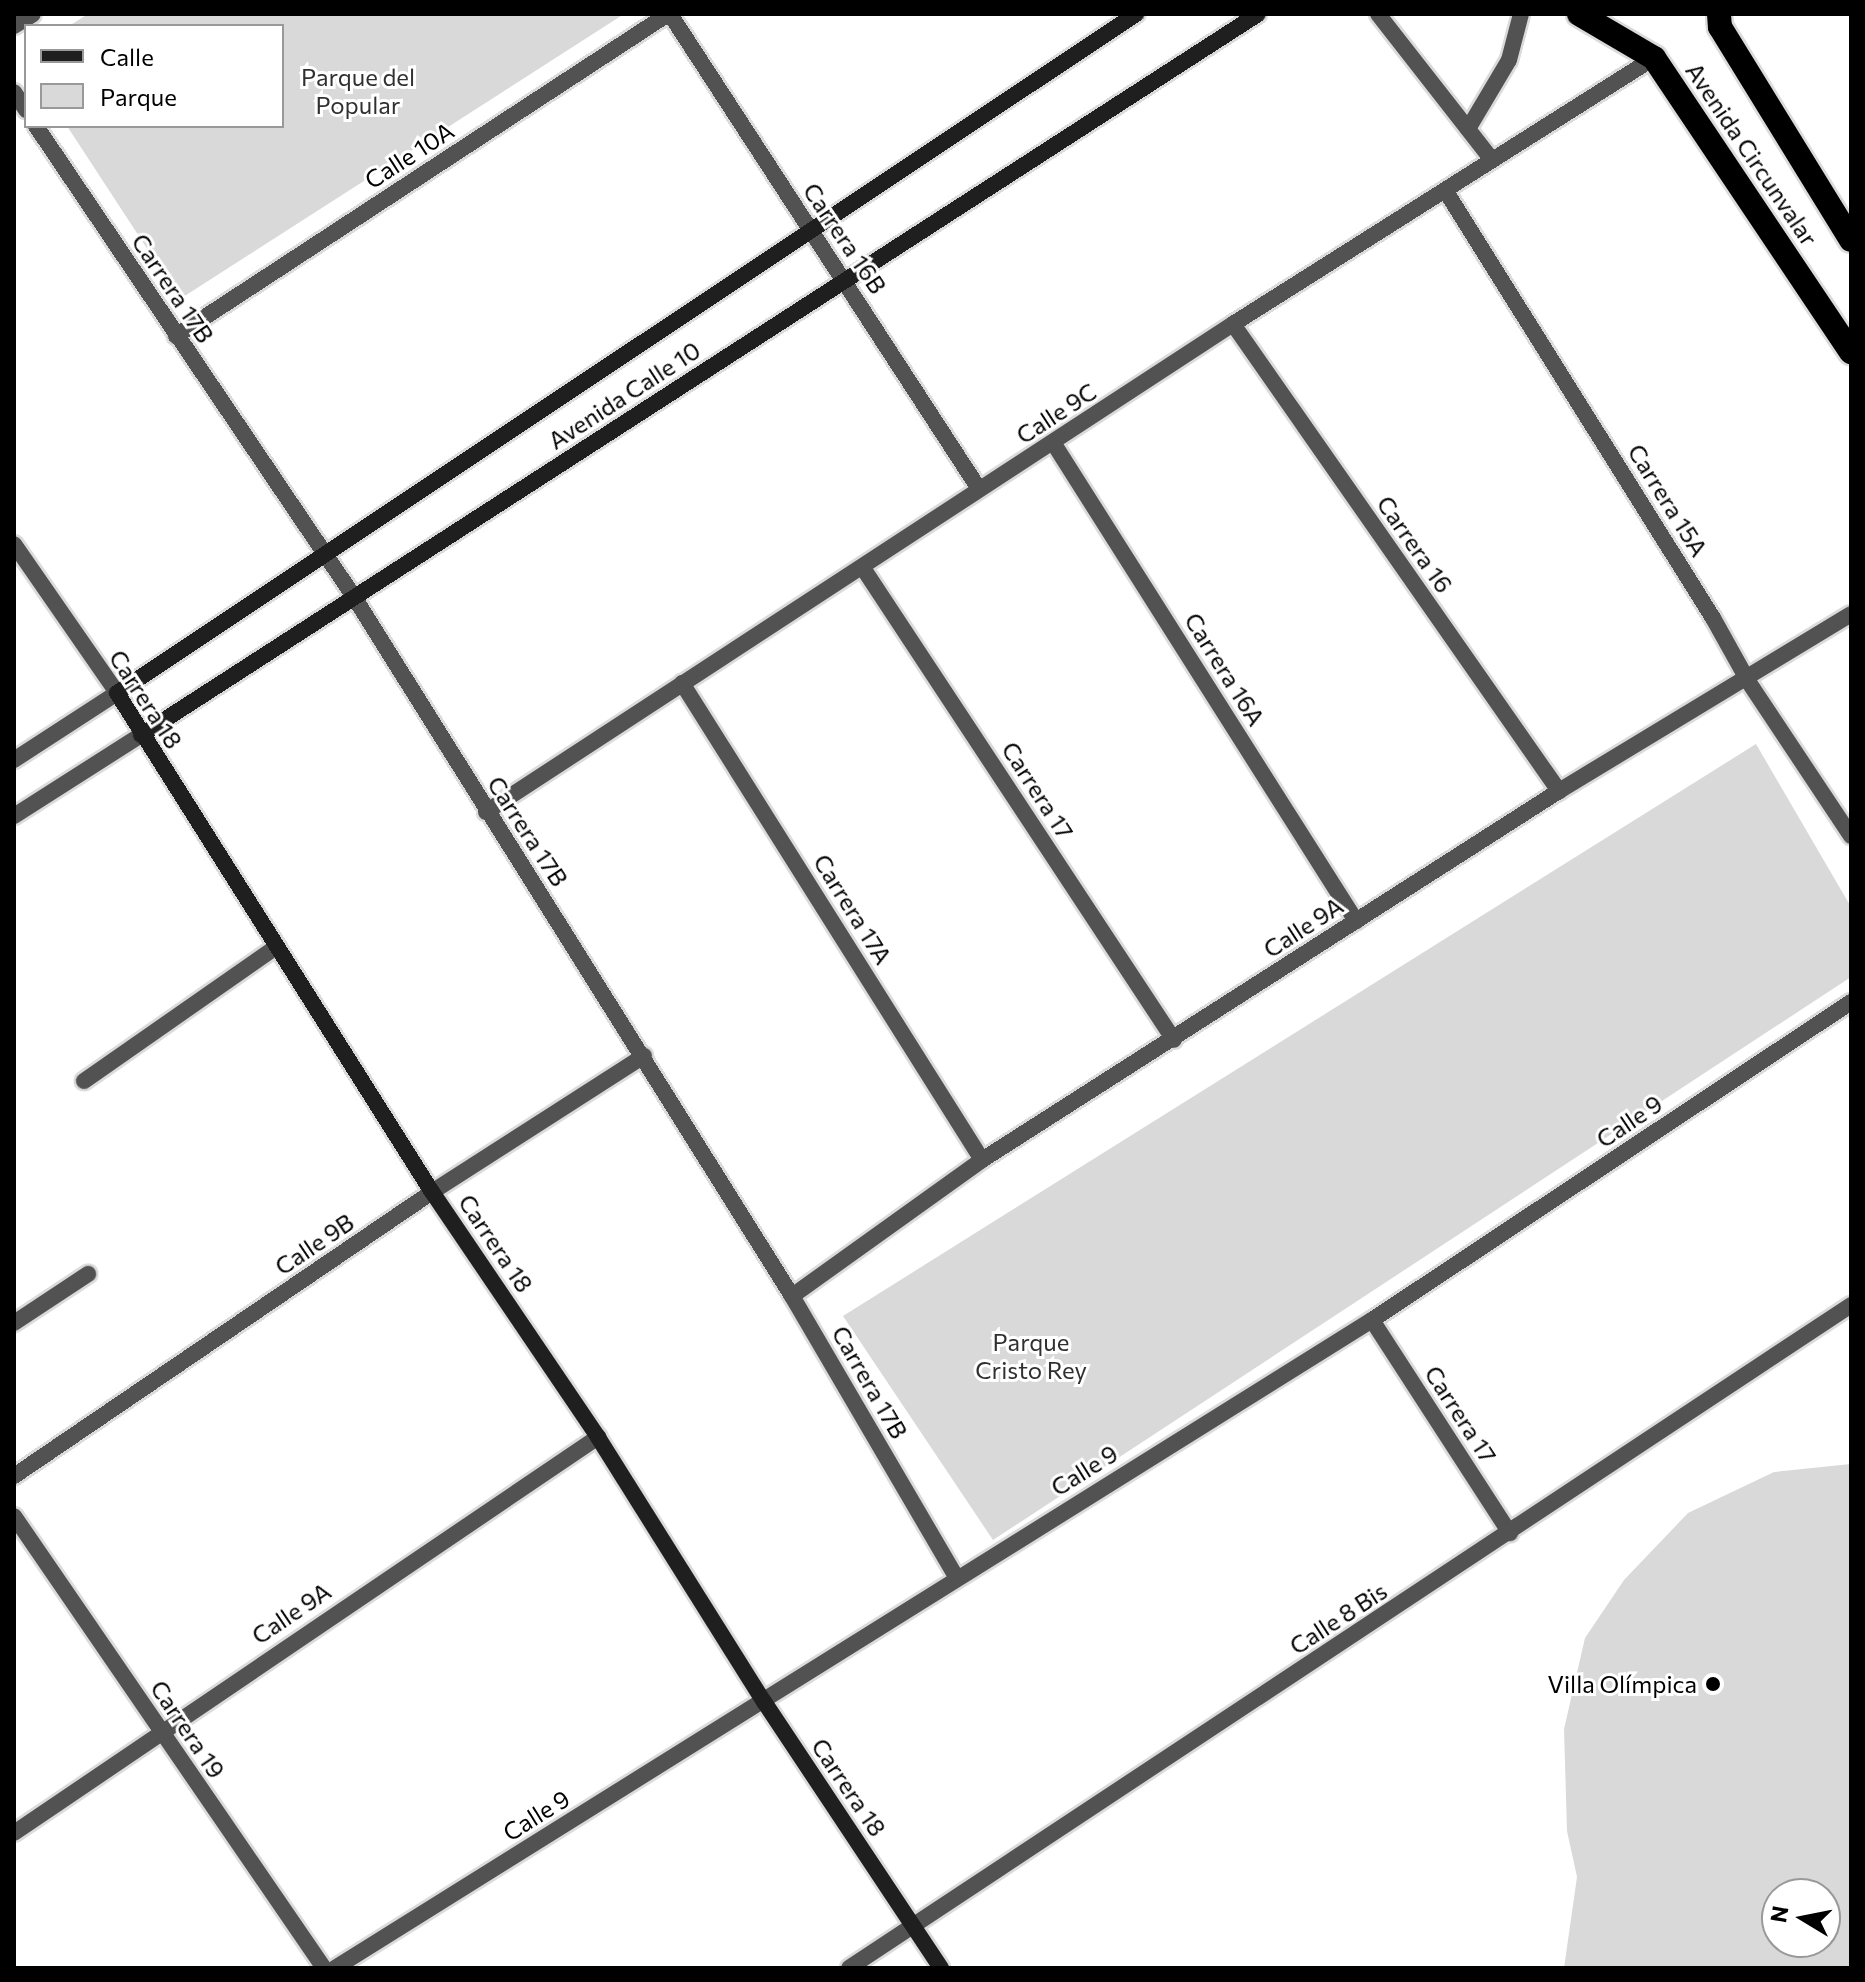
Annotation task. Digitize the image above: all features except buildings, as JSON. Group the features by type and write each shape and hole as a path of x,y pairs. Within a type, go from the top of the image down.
{"highway":[{"name":"Avenida Circunvalar","path":"1579,14 1654,58 1851,352"},
{"name":"Avenida Circunvalar","path":"1719,14 1720,27 1851,240"}],"main road":[{"name":"Avenida Calle 10","path":"117,693 327,556 809,228 1136,14"},
{"name":"Avenida Calle 10","path":"141,735 1258,14"},
{"name":"Carrera 18","path":"117,693 432,1192 598,1437 764,1702 941,1968"}],"street":[{"path":"14,26 33,14"},
{"name":"Carrera 16B","path":"669,14 979,489"},
{"name":"Calle 10A","path":"176,336 669,14"},
{"path":"1378,14 1492,160"},
{"path":"1468,129 1509,60 1521,14"},
{"name":"Calle 9C","path":"486,812 863,568 979,489 1054,444 1233,324 1654,58"},
{"name":"Carrera 17B","path":"37,128 354,597 792,1296 956,1577"},
{"name":"Carrera 15A","path":"1445,190 1713,618 1748,681 1851,836"},
{"name":"Carrera 16","path":"1233,324 1559,791"},
{"name":"Carrera 16A","path":"1054,444 1356,921"},
{"name":"Carrera 18","path":"14,544 117,693"},
{"name":"Carrera 17","path":"863,568 1174,1040"},
{"name":"Calle 9A","path":"792,1296 982,1160 1559,791 1748,681 1851,614"},
{"name":"Carrera 17A","path":"682,683 982,1160"},
{"name":"Avenida Calle 10","path":"14,760 117,693"},
{"name":"Avenida Calle 10","path":"14,816 141,735"},
{"path":"84,1081 276,947"},
{"name":"Calle 9","path":"335,1968 764,1702 956,1577 1372,1320 1851,1002"},
{"name":"Calle 9B","path":"14,1476 432,1192 644,1056"},
{"path":"14,1323 88,1274"},
{"name":"Calle 8 Bis","path":"849,1968 1851,1305"},
{"name":"Carrera 17","path":"1372,1320 1510,1533"},
{"name":"Calle 9A","path":"14,1833 160,1730 598,1437"},
{"name":"Carrera 19","path":"14,1516 324,1968"}],"green space":[{"name":"Parque del Popular","path":"88,14 624,14 180,299 68,128 284,128 284,24 72,24"},
{"name":"Parque Cristo Rey","path":"1756,744 1851,907 1851,977 993,1540 843,1316"},
{"name":"Villa Olímpica","path":"1851,1464 1851,1968 1564,1968 1577,1877 1567,1831 1564,1729 1585,1638 1624,1580 1688,1513 1774,1472"}],"place":[{"name":"Villa Olímpica","path":"1713,1684"}]}
